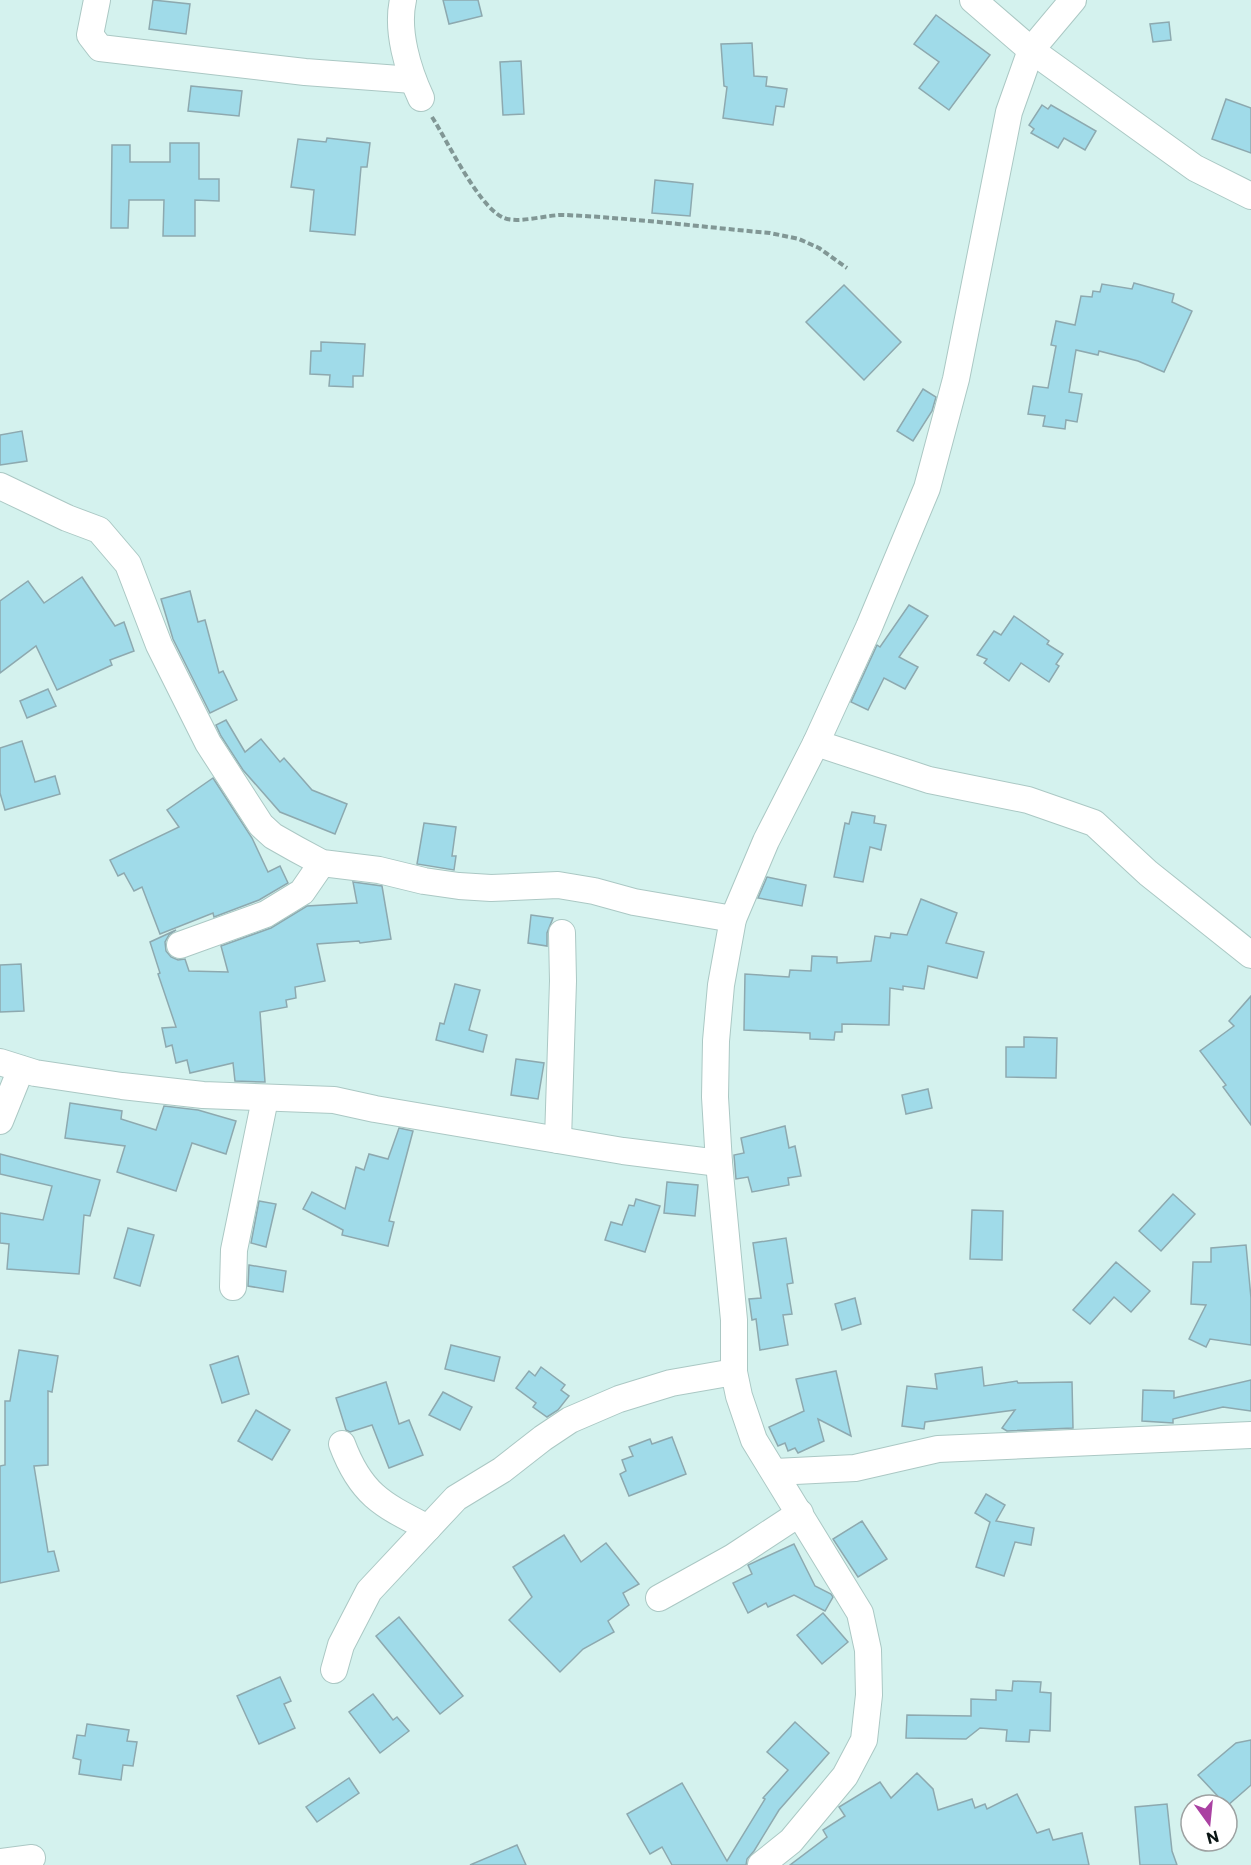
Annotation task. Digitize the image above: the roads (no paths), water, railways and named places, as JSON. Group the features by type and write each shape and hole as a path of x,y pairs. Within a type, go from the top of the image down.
{"street":[{"path":"97,0 90,35 100,48 305,72 417,89 402,30 403,0"},
{"path":"973,0 1031,50 1195,168 1251,196"},
{"path":"761,1865 791,1842 845,1776 864,1740 869,1695 868,1650 860,1613 754,1440 745,1417 734,1372 734,1320 715,1097 716,1041 721,985 733,919 766,841 816,743 869,627 927,488 956,380 1009,112 1031,50 1073,0"},
{"path":"0,486 67,518 99,530 128,564 159,645 208,743 261,825 273,836 322,863 379,870 424,881 459,886 491,888 558,885 594,891 634,902 733,919"},
{"path":"816,743 929,780 1028,800 1094,823 1148,873 1251,955"},
{"path":"180,945 266,915 302,892 322,863"},
{"path":"558,1140 563,981 562,933"},
{"path":"0,1121 10,1066 122,1086 192,1094 265,1099 334,1100 623,1151 719,1163"},
{"path":"233,1287 234,1250 265,1099"},
{"path":"334,1670 341,1645 369,1591 456,1498 502,1470 570,1420 619,1399 671,1383 734,1372"},
{"path":"775,1472 855,1468 938,1449 1251,1434"},
{"path":"342,1444 350,1467 369,1492 394,1511 428,1528"},
{"path":"659,1598 733,1557 800,1513"},
{"path":"0,1862 32,1858"}]}
